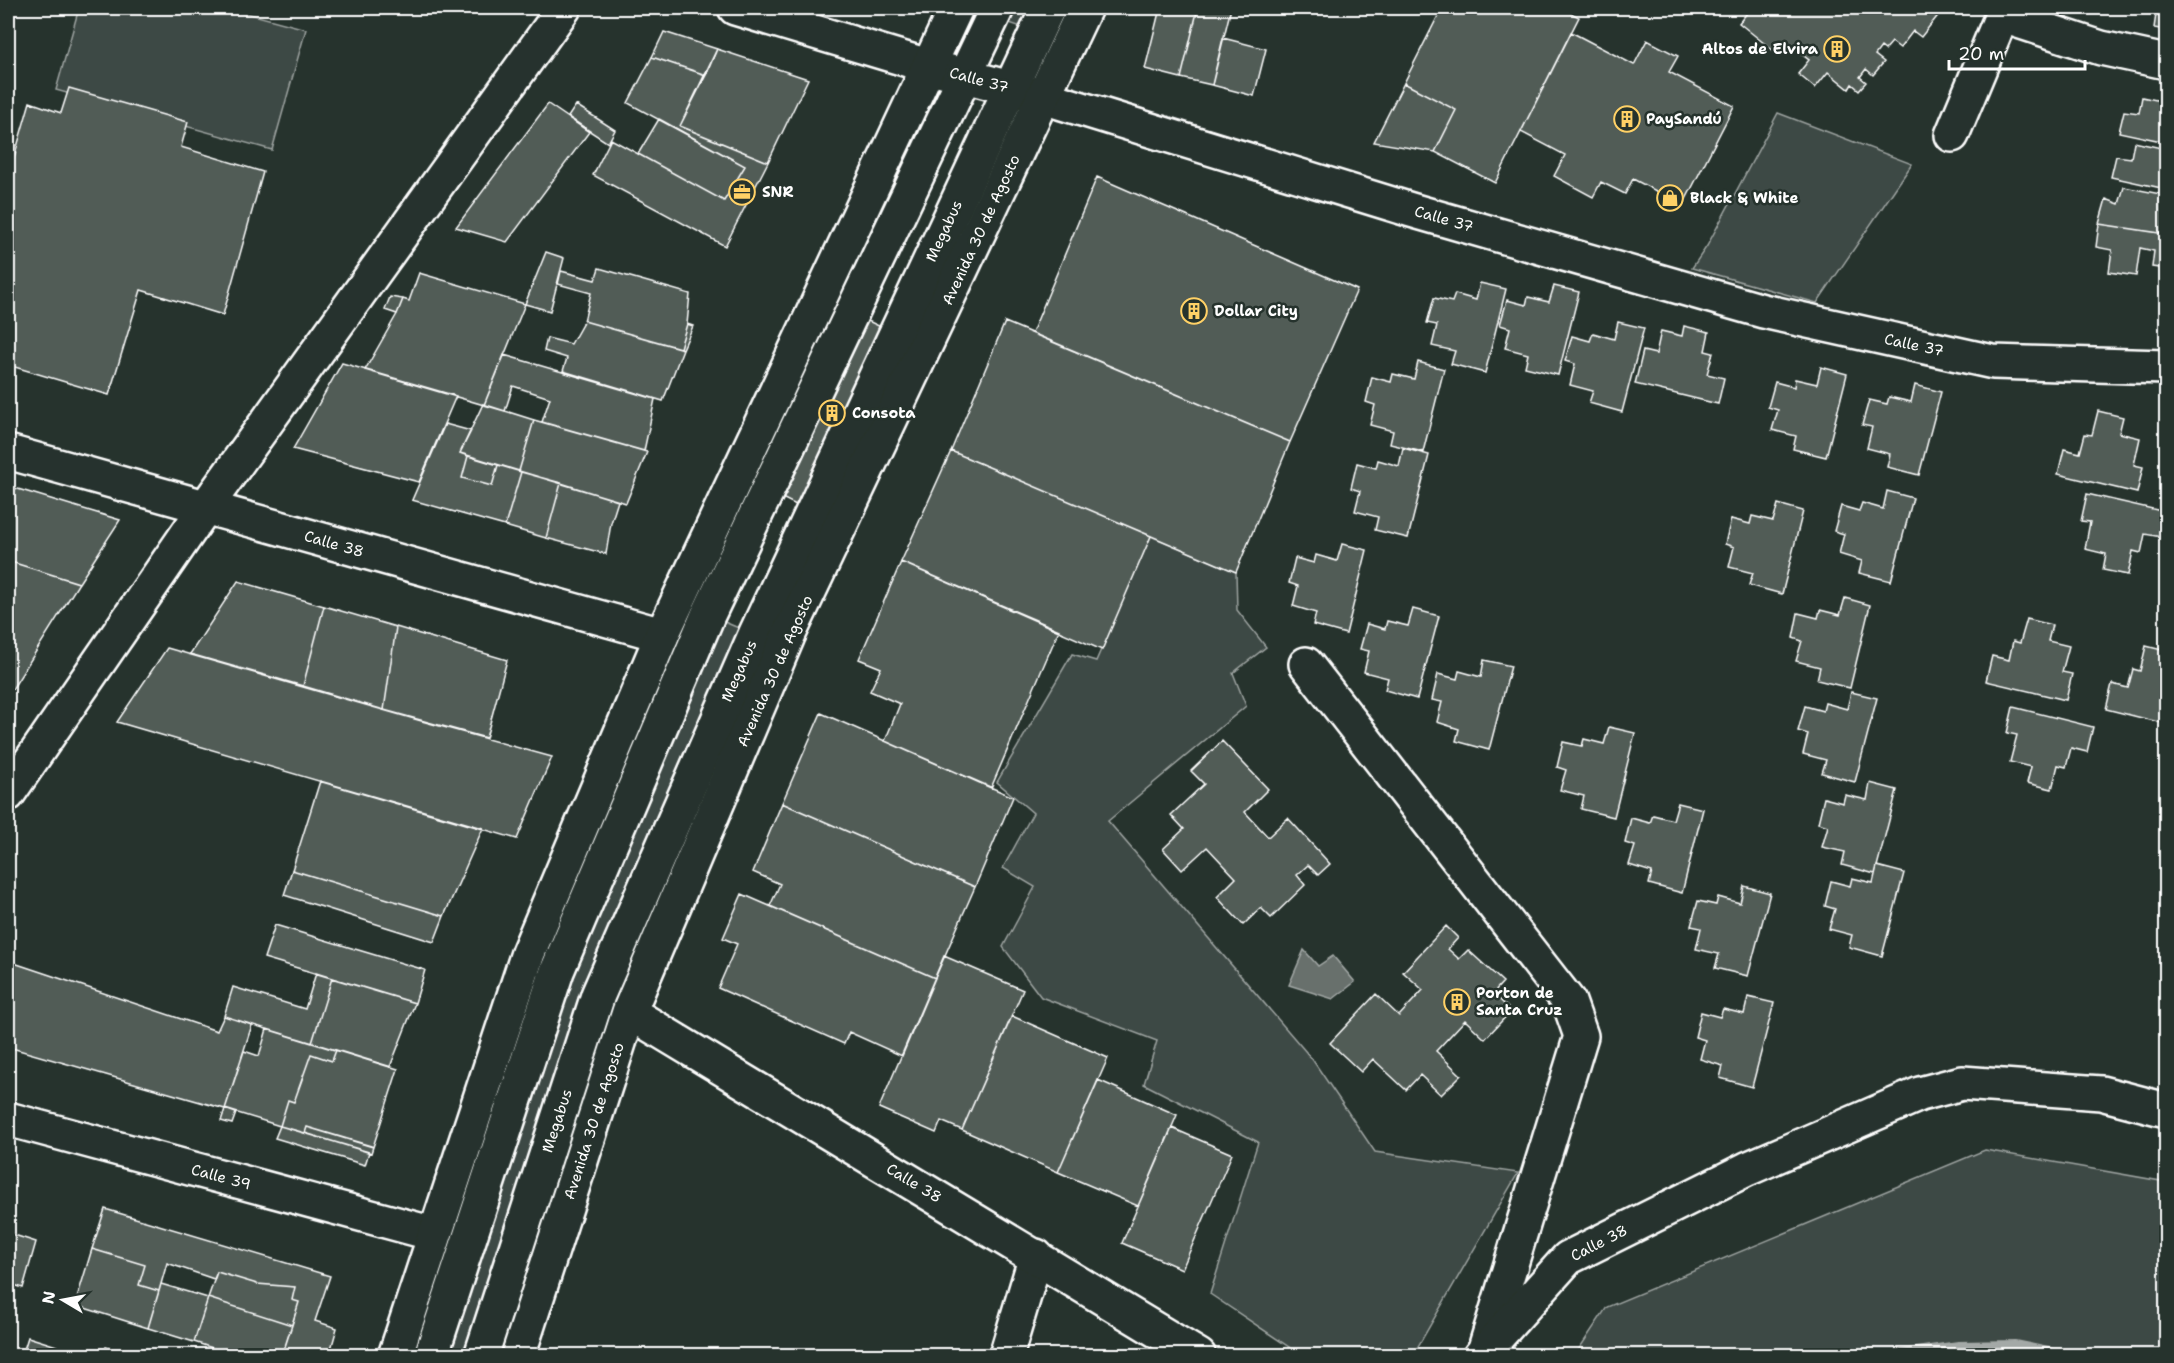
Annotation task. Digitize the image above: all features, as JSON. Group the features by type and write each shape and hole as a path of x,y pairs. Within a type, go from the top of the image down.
{"street":[{"path":"11,781 564,8"},
{"name":"Calle 37","path":"735,8 928,66 1043,97 1411,210 1763,311 1993,362 2166,367"},
{"path":"395,1356 528,953 662,635 956,8"},
{"path":"431,1356 557,971 711,608 997,8"},
{"name":"Megabus","path":"481,1356 598,995 755,635 1048,8"},
{"name":"Avenida 30 de Agosto","path":"518,1356 629,1012 788,636 1085,8"},
{"path":"1952,135 2004,12 2101,48 2166,62"},
{"name":"Calle 38","path":"8,452 662,635"},
{"path":"1306,664 1569,1002 1581,1036 1482,1354"},
{"name":"Calle 38","path":"629,1012 1199,1356"},
{"name":"Calle 38","path":"1482,1354 1568,1258 1747,1169 1920,1094 1962,1083 2101,1093 2166,1110"},
{"name":"Calle 39","path":"8,1119 434,1234"},
{"path":"1006,1356 1036,1256"}],"shaded area":[{"path":"79,8 227,8 306,29 272,150 56,90"},
{"path":"997,8 1048,8 1036,32 992,17"},
{"path":"1778,113 1912,164 1817,303 1692,268 1707,246"},
{"path":"1151,536 1236,572 1237,610 1266,647 1233,673 1246,706 1108,821 1312,1059 1375,1152 1518,1173 1413,1355 1301,1355 1210,1294 1258,1142 1144,1084 1157,1041 1041,997 1003,947 1035,887 1003,868 1033,813 997,782 1072,654 1096,661"},
{"path":"708,615 755,635 598,995 481,1355 431,1356 557,971"},
{"path":"1304,950 1318,966 1333,956 1355,982 1333,999 1289,985"},
{"path":"1985,1150 2166,1182 2166,1355 1575,1355 1607,1307"}],"building":[{"path":"1160,8 1198,8 1181,78 1145,69"},
{"path":"1198,8 1231,8 1212,85 1181,78"},
{"path":"1442,8 1561,8 1579,17 1495,183 1435,152 1456,110 1404,83"},
{"name":"Altos de Elvira","path":"1751,8 1944,8 1921,37 1913,31 1900,48 1892,42 1885,50 1881,47 1875,55 1884,62 1873,75 1866,69 1860,77 1866,82 1859,90 1852,84 1849,89 1828,72 1815,88 1798,74 1809,60 1788,44 1780,56 1739,23"},
{"path":"2157,8 2166,8 2166,30 2154,28"},
{"path":"664,32 717,49 706,75 652,57"},
{"name":"PaySandú","path":"1571,32 1634,65 1647,40 1678,56 1669,72 1734,106 1683,205 1633,179 1625,194 1601,182 1593,197 1554,176 1565,155 1521,132"},
{"path":"1223,38 1266,49 1254,96 1212,85"},
{"path":"717,49 808,79 768,162 680,126"},
{"path":"652,57 706,75 680,126 768,162 725,246 593,175 611,139 724,201 745,166 628,103"},
{"path":"1404,83 1456,110 1435,152 1374,142"},
{"path":"69,88 188,122 181,147 263,172 223,315 141,290 109,395 8,365 8,178 30,102 61,113"},
{"path":"2142,97 2166,102 2166,142 2119,132 2124,111 2139,113"},
{"path":"548,104 589,132 507,242 456,227"},
{"path":"576,105 615,130 608,143 568,117"},
{"path":"659,119 745,166 724,201 638,154"},
{"path":"2134,142 2166,149 2166,189 2111,177 2116,156 2131,158"},
{"name":"Dollar City","path":"1097,177 1357,290 1290,442 1032,333"},
{"path":"2124,187 2166,195 2166,234 2099,224 2106,199 2119,204"},
{"path":"2099,224 2166,234 2166,269 2152,267 2154,251 2140,248 2136,276 2109,272 2112,250 2096,247"},
{"path":"546,252 564,258 550,311 525,304"},
{"path":"599,268 690,294 687,324 680,348 584,321 591,293 558,284 561,271 595,280"},
{"path":"419,273 525,304 484,405 365,370 403,299 409,301"},
{"path":"1480,283 1506,289 1485,373 1451,364 1455,351 1432,346 1437,325 1427,323 1434,298 1452,302 1455,294 1476,300"},
{"path":"1554,286 1579,292 1558,375 1525,367 1528,354 1505,348 1510,328 1500,325 1507,300 1526,305 1528,297 1549,302"},
{"path":"390,297 403,299 397,314 385,310"},
{"name":"Consota","path":"851,313 896,334 812,513 768,491"},
{"path":"584,321 683,349 663,401 563,371 567,358 544,351 547,338 571,344"},
{"path":"1005,322 1290,442 1236,572 951,451"},
{"path":"1618,322 1644,328 1622,412 1589,403 1593,391 1570,385 1575,364 1565,361 1572,336 1590,341 1593,333 1614,339"},
{"path":"687,324 693,326 683,349 680,348"},
{"path":"1684,326 1709,332 1705,351 1713,353 1707,374 1724,378 1718,404 1635,384 1643,351 1656,354 1661,331 1682,336"},
{"path":"504,355 655,399 644,451 542,422 550,398 513,386 505,411 484,405"},
{"path":"1418,362 1444,369 1423,452 1390,444 1393,431 1370,425 1375,405 1366,402 1372,377 1391,382 1393,374 1414,379"},
{"path":"342,363 456,396 419,482 293,449"},
{"path":"1821,367 1847,374 1826,457 1793,449 1796,436 1772,430 1778,410 1768,407 1775,382 1794,387 1795,379 1817,384"},
{"path":"1915,385 1941,392 1919,475 1887,467 1890,454 1867,448 1872,427 1862,425 1869,400 1887,404 1889,397 1911,402"},
{"path":"483,404 534,420 519,471 460,453"},
{"path":"2098,411 2123,417 2119,433 2140,438 2134,465 2143,467 2137,493 2058,474 2064,449 2080,453 2085,434 2092,435"},
{"path":"534,420 647,452 626,503 519,471"},
{"path":"445,424 471,431 460,453 468,456 462,478 492,486 498,465 521,472 505,526 412,500"},
{"path":"1403,448 1429,455 1408,538 1375,530 1378,517 1355,511 1360,491 1351,488 1357,463 1376,468 1378,460 1399,466"},
{"path":"951,451 1151,536 1102,650 901,562"},
{"path":"468,456 498,465 492,486 462,478"},
{"path":"521,472 561,483 546,538 505,526"},
{"path":"561,483 618,501 611,523 606,554 546,538"},
{"path":"8,486 120,520 79,583 8,561"},
{"path":"1887,491 1913,498 1891,581 1859,573 1862,561 1839,554 1844,534 1834,531 1841,506 1859,511 1862,503 1883,509"},
{"path":"2087,494 2166,512 2161,537 2145,534 2141,553 2133,551 2128,575 2103,570 2106,554 2085,549 2090,522 2081,521"},
{"path":"1778,504 1803,511 1782,594 1749,585 1753,573 1729,567 1734,547 1725,544 1731,519 1750,524 1752,516 1773,521"},
{"path":"1342,544 1367,550 1346,634 1313,625 1316,613 1293,606 1298,586 1289,583 1295,558 1314,563 1316,555 1337,561"},
{"path":"8,561 79,583 8,696"},
{"path":"901,562 1059,630 991,788 885,741 900,704 870,691 881,668 859,659"},
{"path":"238,581 324,606 303,686 190,654"},
{"path":"1845,598 1870,605 1850,688 1817,680 1820,667 1796,661 1802,641 1793,638 1798,613 1818,618 1820,610 1840,615"},
{"path":"324,606 396,627 384,710 303,686"},
{"path":"1413,609 1439,616 1417,699 1385,690 1388,678 1364,672 1369,651 1360,649 1367,624 1385,629 1387,621 1408,626"},
{"path":"2027,619 2052,625 2048,641 2069,646 2062,672 2072,674 2066,700 1986,681 1992,656 2009,660 2013,641 2020,643"},
{"path":"396,627 507,660 486,738 384,710"},
{"path":"2146,646 2166,651 2166,724 2106,709 2112,684 2128,688 2133,669 2140,671"},
{"path":"167,648 552,757 517,839 117,722"},
{"path":"1484,660 1511,666 1489,750 1456,741 1459,729 1437,722 1442,702 1432,700 1438,674 1457,679 1459,671 1481,677"},
{"path":"1851,692 1877,698 1855,782 1822,773 1826,760 1803,754 1808,734 1798,731 1805,706 1823,711 1825,703 1847,709"},
{"path":"2013,707 2093,727 2087,752 2071,748 2066,767 2058,765 2052,789 2027,783 2031,767 2010,762 2017,735 2007,733"},
{"path":"821,713 1013,797 975,887 782,803"},
{"path":"1609,727 1635,733 1614,817 1581,809 1584,796 1560,790 1566,770 1557,767 1563,742 1582,746 1584,739 1604,744"},
{"path":"1222,741 1268,789 1245,812 1268,837 1288,818 1330,864 1318,875 1308,865 1297,875 1305,885 1271,918 1261,908 1243,925 1217,897 1236,878 1207,847 1182,870 1163,849 1184,829 1171,815 1204,784 1191,771"},
{"path":"320,781 483,828 444,916 292,870"},
{"path":"1870,783 1897,790 1875,874 1842,865 1845,852 1822,847 1828,826 1818,823 1824,798 1843,803 1845,795 1867,800"},
{"path":"782,803 975,887 935,978 770,906 780,884 753,872"},
{"path":"1678,803 1703,809 1682,893 1649,884 1652,872 1629,865 1635,846 1625,843 1631,818 1650,823 1653,815 1673,820"},
{"path":"1877,866 1904,873 1882,956 1849,947 1852,935 1829,929 1835,909 1825,906 1831,881 1850,886 1852,878 1873,883"},
{"path":"292,870 444,916 434,942 284,895"},
{"path":"1744,886 1770,893 1748,976 1715,968 1719,954 1696,949 1701,928 1691,926 1698,901 1716,905 1718,897 1740,903"},
{"path":"742,894 935,978 902,1056 849,1032 844,1044 718,988 737,944 723,938"},
{"path":"275,925 425,970 415,1003 264,958"},
{"name":"Porton de Santa Cruz","path":"1446,926 1458,938 1448,949 1459,959 1468,950 1503,982 1493,993 1511,1011 1485,1039 1465,1020 1436,1051 1461,1075 1441,1095 1420,1075 1406,1090 1373,1059 1361,1072 1330,1043 1376,994 1399,1016 1423,990 1403,972"},
{"path":"944,956 1023,990 962,1130 941,1121 936,1133 879,1108"},
{"path":"8,961 217,1031 224,1016 252,1025 225,1109 8,1047"},
{"path":"316,973 332,978 312,1043 224,1016 233,987 305,1009"},
{"path":"332,978 415,1003 390,1067 312,1043"},
{"path":"1748,997 1774,1003 1752,1087 1720,1078 1723,1066 1700,1059 1705,1040 1695,1037 1701,1012 1720,1017 1723,1009 1744,1014"},
{"path":"1012,1016 1108,1058 1058,1172 962,1130"},
{"path":"267,1029 336,1050 332,1061 311,1054 294,1102 288,1100 280,1126 225,1109 244,1051 259,1056"},
{"path":"336,1050 398,1069 373,1147 307,1127 305,1133 280,1126 288,1100 294,1102 311,1054 332,1061"},
{"path":"1098,1080 1177,1115 1138,1206 1058,1172"},
{"path":"225,1109 236,1113 232,1124 221,1121"},
{"path":"280,1126 369,1152 365,1165 275,1138"},
{"path":"307,1127 371,1146 373,1147 371,1153 305,1133"},
{"path":"1172,1128 1232,1154 1182,1269 1122,1243"},
{"path":"105,1209 330,1276 315,1321 337,1328 329,1356 282,1356 299,1302 292,1300 295,1287 257,1284 217,1272 214,1279 167,1263 159,1291 139,1285 145,1265 92,1249"},
{"path":"8,1233 36,1242 23,1288 8,1283"},
{"path":"92,1249 145,1265 139,1285 159,1291 148,1328 75,1305"},
{"path":"217,1272 257,1284 295,1287 292,1300 299,1302 292,1325 208,1298"},
{"path":"161,1284 208,1298 194,1342 148,1328"},
{"path":"208,1298 292,1325 282,1356 237,1356 194,1342"},
{"path":"28,1337 60,1347 58,1356 22,1356"},
{"path":"106,1347 133,1356 104,1356"}],"waterway":[{"path":"1902,1356 1959,1348 2015,1347 2058,1356"}],"place":[{"name":"Altos de Elvira","path":"1837,49"},
{"name":"PaySandú","path":"1627,119"},
{"name":"SNR","path":"742,192"},
{"name":"Black & White","path":"1670,198"},
{"name":"Dollar City","path":"1194,311"},
{"name":"Consota","path":"832,413"},
{"name":"Porton de Santa Cruz","path":"1457,1002"}]}
